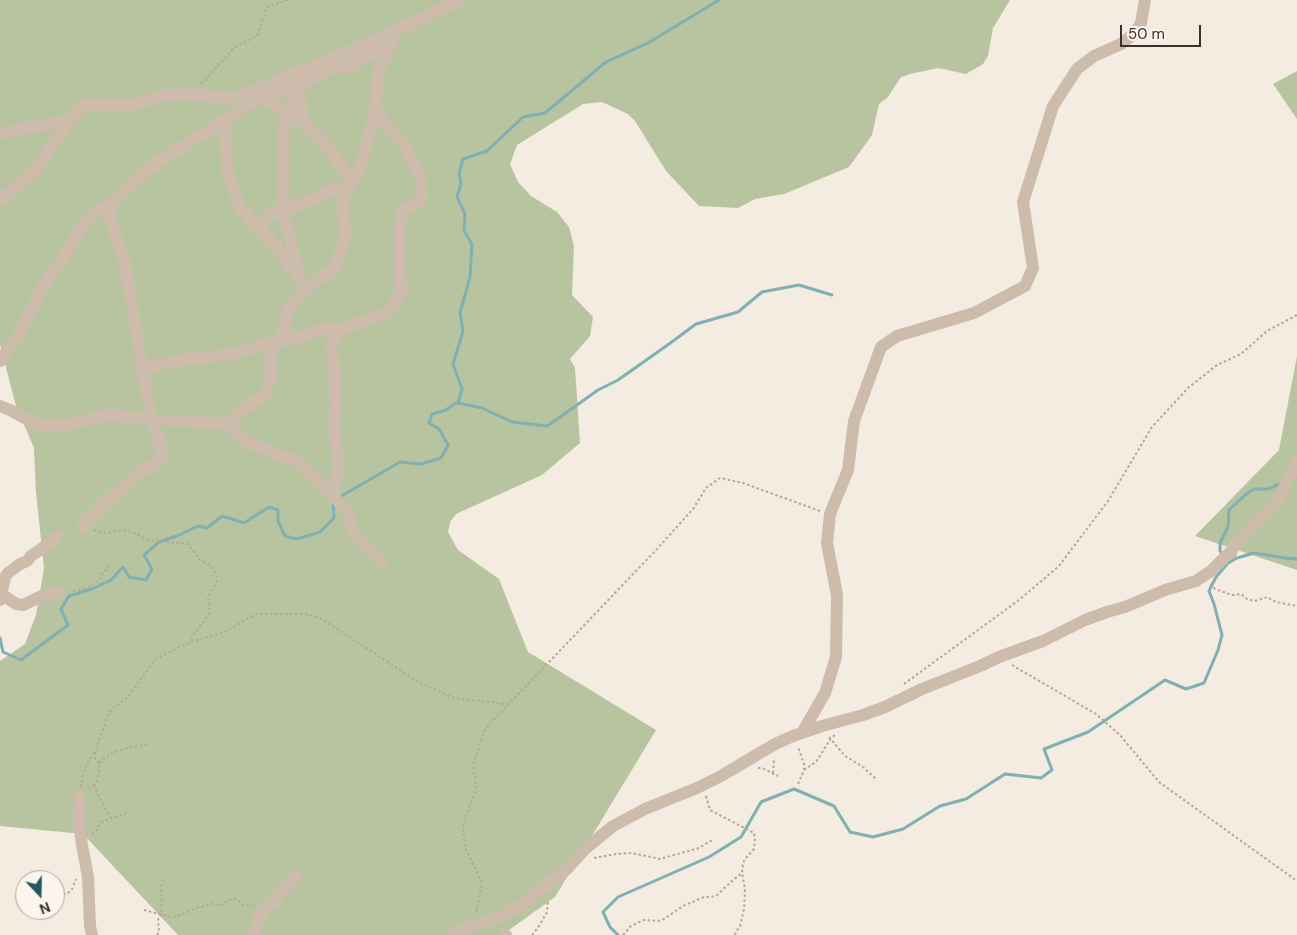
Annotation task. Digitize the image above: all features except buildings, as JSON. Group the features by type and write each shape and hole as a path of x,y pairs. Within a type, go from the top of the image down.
{"street":[{"path":"0,361 17,337 44,284 71,246 84,222 162,159 254,102 297,86 330,68 349,67 393,37 460,0"},
{"path":"798,734 825,693 836,657 838,595 827,543 830,514 848,470 854,422 881,347 897,336 974,314 1025,286 1033,268 1023,202 1053,106 1077,69 1094,56 1121,44 1136,32 1141,23 1145,0"},
{"path":"0,200 35,172 70,120 87,104 132,105 166,94 193,94 227,99 259,89 393,37"},
{"path":"303,284 335,268 345,237 343,196 362,163 376,106 377,76 393,37"},
{"path":"225,424 266,393 272,372 269,364 272,352 282,336 288,310 302,292 303,284 284,218 283,129 297,86"},
{"path":"297,86 304,122 321,139 349,185"},
{"path":"264,98 288,115 303,120"},
{"path":"142,369 186,359 228,355 279,341 297,339 319,330 342,329 389,312 401,292 400,221 403,212 422,199 420,175 413,165 408,149 380,117 376,106"},
{"path":"0,133 70,120"},
{"path":"225,120 228,174 240,209 270,239 303,284"},
{"path":"256,224 272,213 349,185"},
{"path":"82,527 138,473 157,464 163,454 151,420 124,260 110,218 111,202"},
{"path":"333,496 339,464 334,428 336,408 335,376 331,345 342,329"},
{"path":"0,406 37,425 68,425 105,415 151,420 225,424 250,444 301,463 346,509 356,537 382,562"},
{"path":"454,935 469,931 520,906 567,869 586,849 613,826 645,809 698,788 768,748 798,734 863,715 886,706 999,657 1043,641 1085,620 1192,582 1212,571 1231,553 1233,547 1280,498 1297,462"},
{"path":"57,536 30,556 27,561 8,573 5,577 0,596 16,604 23,605 46,594 61,592"},
{"path":"80,797 79,823 88,877 92,935"},
{"path":"254,935 257,922 263,911 296,877"}],"path":[{"path":"193,94 235,47 257,36 266,7 288,0"},
{"path":"904,683 1019,600 1059,566 1108,501 1152,427 1188,388 1217,366 1241,354 1267,331 1297,315"},
{"path":"469,931 477,909 482,885 466,850 463,832 464,821 476,786 475,775 472,769 485,729 657,549 693,508 706,488 720,478 743,483 830,514"},
{"path":"82,527 105,533 122,530 149,540 188,544 199,560 211,566 217,578 216,584 210,591 208,598 210,613 192,637 191,642"},
{"path":"61,592 90,588 100,580 102,574 111,564"},
{"path":"1192,582 1196,586 1212,585 1215,589 1232,595 1241,594 1247,599 1255,601 1267,597 1276,602 1297,606"},
{"path":"80,797 83,775 108,715 112,708 128,697 155,660 191,642 227,631 258,614 306,614 320,618 420,683 454,698 508,705"},
{"path":"999,657 1096,714 1120,735 1159,782 1297,881"},
{"path":"818,727 831,738 845,756 863,767 877,780"},
{"path":"804,770 816,762 831,738 837,733"},
{"path":"798,734 804,764 804,770 798,784"},
{"path":"99,763 110,754 148,744"},
{"path":"80,797 94,785 98,778 100,769 94,752"},
{"path":"754,769 762,768 778,776"},
{"path":"94,785 111,818"},
{"path":"698,788 699,792 706,796 710,810 754,833 754,849 743,863 744,909 740,926 735,935"},
{"path":"82,845 103,821 127,814"},
{"path":"574,861 631,853 660,859 700,848 714,839"},
{"path":"623,935 631,926 644,920 658,921 664,919 683,906 704,897 717,895 742,873"},
{"path":"65,894 72,889 76,879"},
{"path":"157,935 159,932 158,920 161,914 163,879"},
{"path":"532,935 540,926 547,912 547,891 543,887"},
{"path":"144,910 171,917 212,904 222,905 233,898 246,906 254,905 263,911"}],"green space":[{"path":"0,0 1010,0 993,28 988,56 983,64 966,74 938,68 901,77 887,98 879,104 872,135 849,167 784,194 755,199 738,208 699,206 666,171 635,121 628,114 602,102 583,104 517,145 510,164 518,182 531,196 557,212 569,227 574,246 572,295 593,317 590,336 570,359 575,368 580,443 542,475 456,514 450,522 448,532 458,550 499,579 528,652 656,730 555,897 502,935 178,935 83,834 0,826 0,661 25,644 36,615 44,568 36,492 34,448 16,406 0,345"},
{"path":"1297,71 1297,119 1273,84"},
{"path":"1297,356 1297,570 1195,536 1279,450"}],"waterway":[{"path":"458,403 462,389 453,364 463,331 460,313 470,277 472,244 464,231 465,214 457,197 461,184 459,174 463,159 487,151 523,117 545,113 606,62 648,43 719,0"},
{"path":"338,498 400,462 421,464 441,458 448,445 439,429 429,423 432,414 446,410 454,404 458,403 482,408 512,422 547,426 598,390 618,380 696,324 738,312 762,292 799,285 832,295"},
{"path":"1222,554 1220,543 1228,527 1229,510 1254,489 1268,489 1282,483"},
{"path":"0,638 3,652 21,660 68,625 61,609 69,596 92,589 111,580 123,567 129,577 146,580 152,569 144,555 159,542 198,526 207,528 222,516 244,523 269,507 278,510 278,521 285,536 297,539 320,532 334,518 333,501"},
{"path":"1228,563 1254,553 1297,559"},
{"path":"618,935 610,927 603,912 618,897 709,857 741,837 761,802 794,789 834,806 850,832 873,837 903,829 940,806 966,799 1005,774 1041,778 1052,770 1044,749 1088,732 1165,680 1186,689 1204,683 1218,650 1222,635 1209,591 1216,577 1228,563 1227,561"}]}
